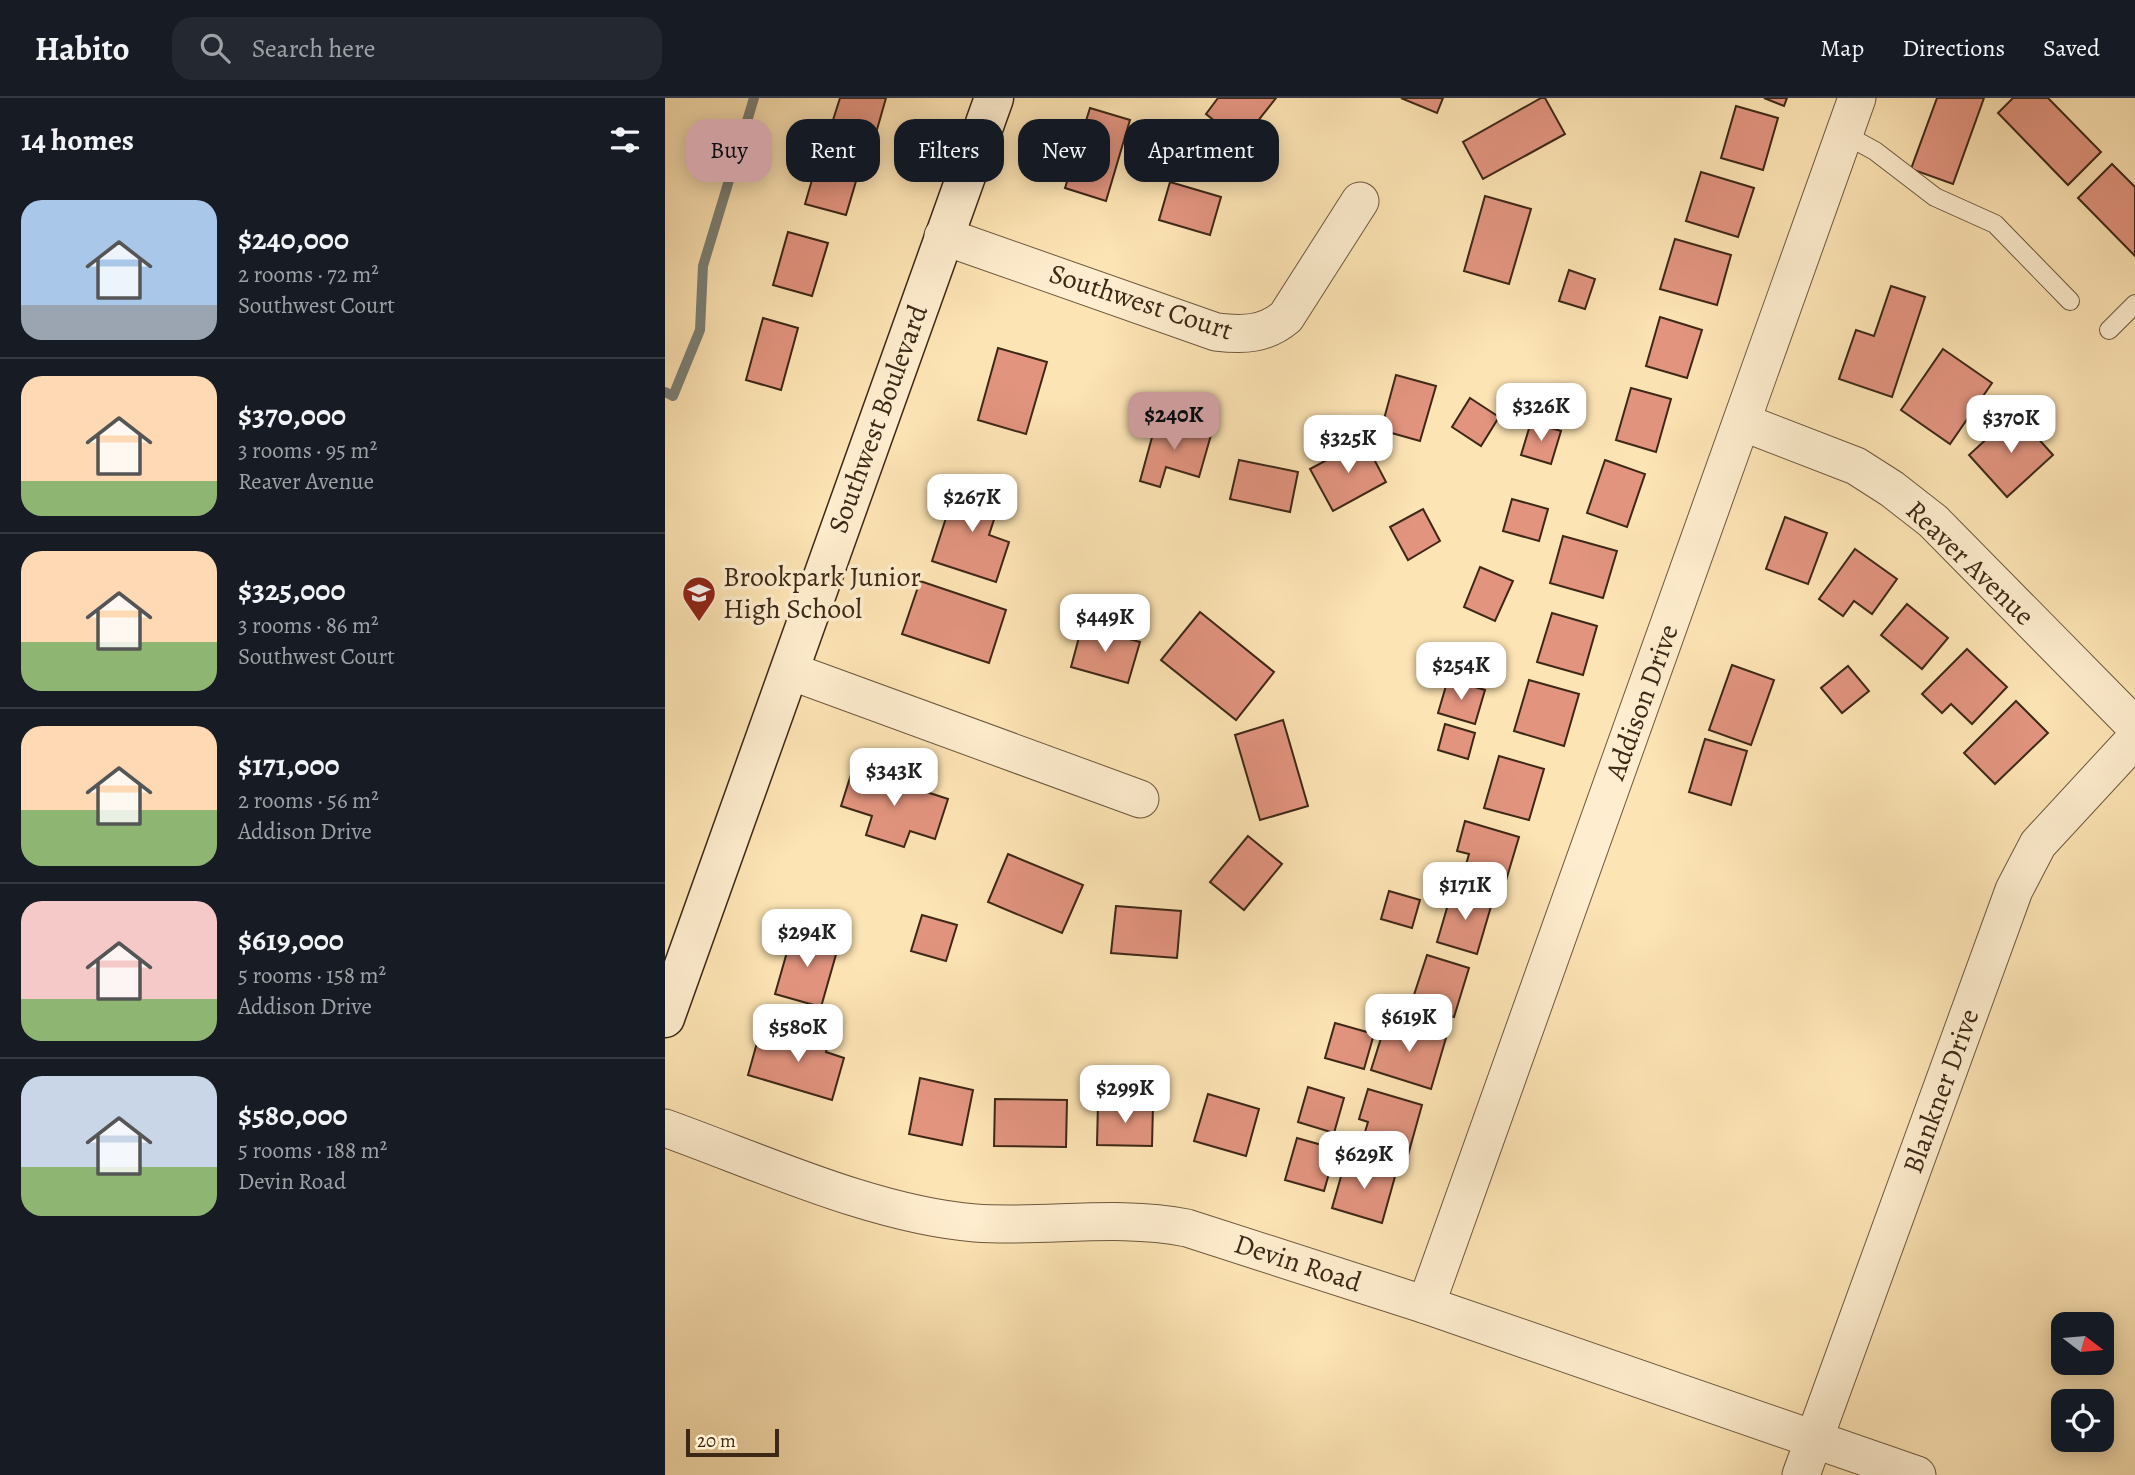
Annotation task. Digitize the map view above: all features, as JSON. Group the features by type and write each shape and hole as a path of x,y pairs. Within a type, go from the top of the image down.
{"street":[{"name":"Southwest Boulevard","path":"665,1018 994,98"},
{"name":"Addison Drive","path":"1426,1305 1857,98"},
{"name":"Southwest Court","path":"943,236 1216,332 1243,335 1272,329 1286,317 1360,201"},
{"name":"Reaver Avenue","path":"1742,422 1856,466 1892,489 1933,521 2135,726"},
{"path":"790,671 1140,799"},
{"name":"Blankner Drive","path":"1801,1475 2014,890 2038,844 2135,738"},
{"name":"Devin Road","path":"665,1128 858,1197 916,1213 974,1223 1152,1221 1187,1228 1426,1305 1917,1475"}],"lane":[{"path":"1844,134 1875,151 1935,197 1995,224 2070,301"},
{"path":"2109,330 2135,304"}],"building":[{"path":"840,98 886,98 880,119 833,119"},
{"path":"1218,98 1276,98 1259,119 1212,119 1206,114"},
{"path":"1401,98 1443,98 1437,113"},
{"path":"1545,98 1565,134 1483,179 1463,142"},
{"path":"1764,98 1787,98 1784,106"},
{"path":"1937,98 1984,98 1953,184 1911,169"},
{"path":"2013,98 2048,98 2101,152 2068,185 1998,113"},
{"path":"1736,106 1778,118 1763,170 1721,158"},
{"path":"1090,108 1127,119 1124,119 1124,140 1106,201 1065,188 1067,182 1110,182 1110,119 1087,119"},
{"path":"2112,164 2135,187 2135,256 2078,198"},
{"path":"1701,172 1754,188 1738,237 1686,221"},
{"path":"811,182 856,182 846,215 805,204"},
{"path":"1170,182 1221,197 1210,235 1159,220"},
{"path":"1485,196 1531,209 1509,284 1464,271"},
{"path":"788,232 828,243 812,296 773,285"},
{"path":"1675,239 1731,255 1717,305 1660,289"},
{"path":"1569,270 1595,279 1585,309 1559,301"},
{"path":"1891,286 1925,297 1892,397 1839,379 1856,330 1874,336"},
{"path":"1660,317 1702,330 1687,378 1646,366"},
{"path":"763,318 798,328 781,390 746,380"},
{"path":"998,348 1047,362 1026,434 978,420"},
{"path":"1943,349 1992,383 1950,444 1901,410"},
{"path":"1396,375 1436,386 1420,441 1381,430"},
{"path":"1631,388 1671,399 1656,452 1616,440"},
{"path":"1470,398 1499,417 1481,446 1452,427"},
{"path":"2015,413 2053,455 2007,497 1969,455"},
{"path":"1157,419 1211,435 1199,477 1166,467 1160,487 1140,481"},
{"path":"1531,422 1561,431 1551,464 1521,455"},
{"path":"1364,440 1386,482 1333,511 1310,469"},
{"path":"1239,460 1298,472 1290,512 1230,499"},
{"path":"1605,460 1645,474 1627,527 1587,513"},
{"path":"958,481 1002,495 989,535 1009,542 996,582 932,561"},
{"path":"1512,499 1548,509 1539,541 1503,531"},
{"path":"1423,509 1440,541 1408,560 1390,527"},
{"path":"1785,517 1827,533 1808,584 1766,569"},
{"path":"1563,536 1617,551 1603,598 1550,583"},
{"path":"1855,549 1897,579 1872,614 1854,601 1843,616 1819,599"},
{"path":"1480,567 1513,581 1495,621 1464,607"},
{"path":"920,581 1006,610 989,663 902,634"},
{"path":"1907,604 1948,638 1922,669 1881,635"},
{"path":"1200,612 1274,672 1236,720 1161,660"},
{"path":"1552,613 1597,626 1583,675 1537,662"},
{"path":"1082,626 1140,642 1128,683 1071,667"},
{"path":"1967,649 2007,687 1972,724 1951,704 1942,713 1922,694"},
{"path":"1732,665 1774,680 1751,745 1709,730"},
{"path":"1848,666 1869,691 1842,713 1821,688"},
{"path":"1448,679 1485,690 1475,724 1438,713"},
{"path":"1529,680 1579,694 1564,746 1514,731"},
{"path":"2016,701 2048,733 1995,784 1964,753"},
{"path":"1283,720 1308,806 1260,820 1235,735"},
{"path":"1445,724 1475,733 1468,759 1438,750"},
{"path":"1705,739 1747,751 1731,805 1689,792"},
{"path":"1499,756 1544,769 1529,820 1484,808"},
{"path":"853,768 948,799 935,839 910,831 904,847 866,835 872,816 841,806"},
{"path":"1465,821 1519,837 1504,887 1463,875 1469,854 1457,851"},
{"path":"1248,836 1282,864 1244,910 1210,882"},
{"path":"1008,854 1083,885 1062,933 988,902"},
{"path":"1389,891 1420,900 1412,928 1381,919"},
{"path":"1452,891 1492,903 1477,954 1437,942"},
{"path":"1116,906 1181,911 1177,958 1111,953"},
{"path":"922,915 957,925 946,961 911,951"},
{"path":"793,931 839,944 821,1007 775,994"},
{"path":"1427,955 1469,968 1454,1017 1411,1004"},
{"path":"1387,1019 1446,1038 1431,1089 1371,1070"},
{"path":"1335,1023 1374,1034 1364,1069 1325,1058"},
{"path":"803,1030 830,1038 826,1052 844,1058 832,1100 748,1075 760,1032 800,1043"},
{"path":"920,1078 973,1090 962,1145 909,1134"},
{"path":"1308,1087 1344,1098 1334,1133 1298,1122"},
{"path":"1368,1089 1422,1105 1408,1155 1362,1142 1368,1122 1359,1119"},
{"path":"1208,1094 1259,1109 1246,1156 1194,1141"},
{"path":"995,1099 1067,1100 1066,1147 994,1146"},
{"path":"1098,1103 1153,1105 1152,1146 1097,1145"},
{"path":"1297,1138 1336,1149 1324,1191 1285,1180"},
{"path":"1346,1159 1396,1173 1382,1223 1332,1208"}],"waterway":[{"path":"665,392 673,396 700,330 703,266 754,98"}],"place":[{"name":"Brookpark Junior High School","path":"699,623"}]}
